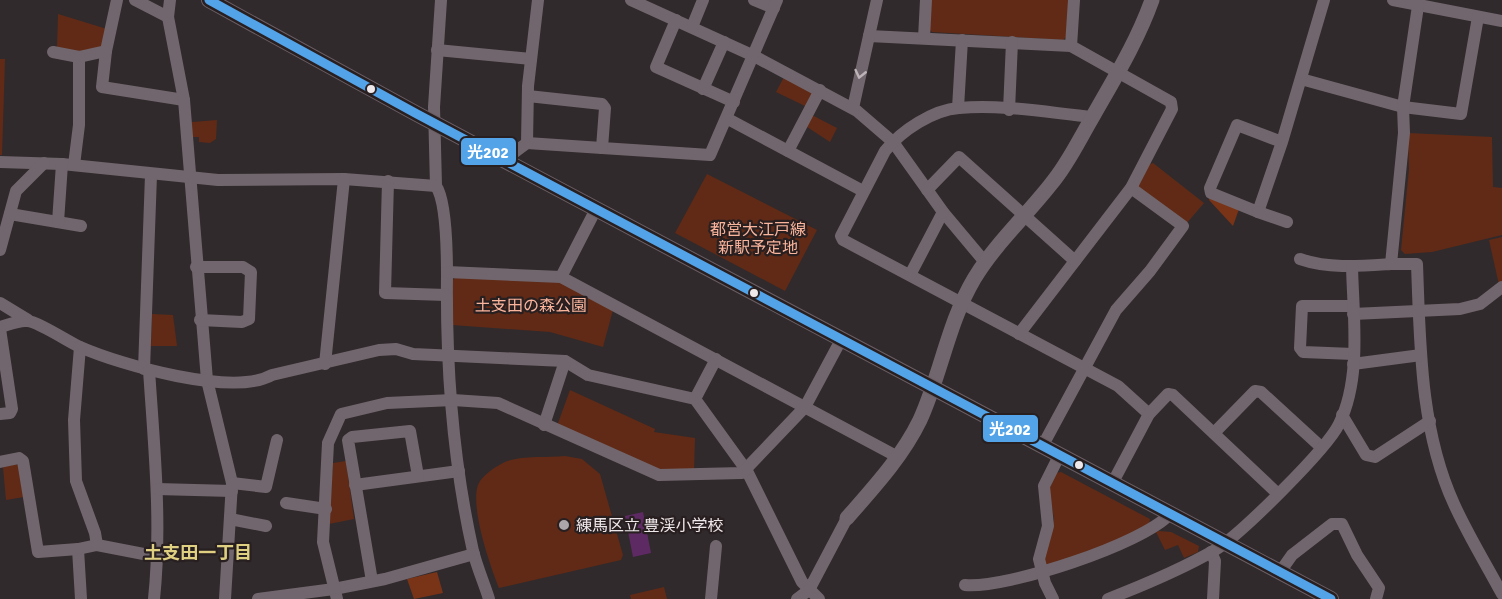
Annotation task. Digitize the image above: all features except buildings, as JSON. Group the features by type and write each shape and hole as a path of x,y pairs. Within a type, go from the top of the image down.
{"main road":[{"path":"209,0 504,160 1113,482 1170,514 1218,547 1280,572 1320,597"}],"street":[{"path":"117,0 106,51 102,87 184,100"},
{"path":"135,0 168,17"},
{"path":"170,0 168,17 184,100 200,320 207,380 232,487 225,599"},
{"path":"441,0 434,122 436,186 440,194 447,245 449,355 459,471 474,554 489,599"},
{"path":"527,143 528,96 538,0"},
{"path":"631,0 754,56 853,108 893,142 943,212 984,261"},
{"path":"692,27 703,0"},
{"path":"504,160 527,143 710,155 728,120 775,4 754,0"},
{"path":"853,108 877,0"},
{"path":"924,38 926,0"},
{"path":"1071,46 1074,0"},
{"path":"797,599 809,590 847,518 898,457 920,420 962,303 984,261 1063,168 1119,72 1139,33 1152,0"},
{"path":"1258,212 1282,142 1324,0"},
{"path":"1393,0 1502,21"},
{"path":"1391,264 1404,134 1403,107 1418,6"},
{"path":"1300,79 1403,107 1458,114 1462,112 1478,17"},
{"path":"676,20 656,67 734,102"},
{"path":"869,36 1071,46 1171,102 1172,109 1131,188 1019,334"},
{"path":"958,108 962,40"},
{"path":"703,89 724,42"},
{"path":"1008,110 1012,42"},
{"path":"437,50 531,59"},
{"path":"53,52 79,57 106,51"},
{"path":"58,222 68,165 79,125 79,57"},
{"path":"788,151 820,90"},
{"path":"528,96 602,104 605,108 602,148"},
{"path":"1093,117 958,108 929,116 893,142 863,191 841,236 843,240 1084,370 1118,386 1149,414"},
{"path":"728,120 863,191"},
{"path":"1282,142 1238,125 1210,188 1211,193 1287,222"},
{"path":"927,190 959,157 1075,261"},
{"path":"0,162 44,163 151,175 234,181 344,179 436,186"},
{"path":"0,250 16,190 44,163"},
{"path":"151,175 147,369 157,489 159,557 154,599"},
{"path":"325,364 344,179"},
{"path":"388,182 385,293 447,295"},
{"path":"1043,445 1116,310 1150,272 1183,226 1131,188"},
{"path":"561,277 596,209"},
{"path":"910,275 943,212"},
{"path":"10,214 81,226"},
{"path":"1300,259 1312,263 1352,266 1417,264 1421,355 1437,456 1453,503 1502,594"},
{"path":"1108,599 1218,547 1277,493 1321,447 1339,424 1353,359 1352,266"},
{"path":"196,267 243,267 251,272 249,319 242,322 200,320"},
{"path":"447,272 561,277 898,457"},
{"path":"1421,355 1353,359 1303,352 1300,348 1302,306 1419,312 1460,309 1480,304 1502,287"},
{"path":"0,303 27,320 80,347 147,369 207,380 256,382 272,375 379,350 396,349 413,354 565,361 573,363 588,375 695,399 747,471 775,531 809,590 819,599"},
{"path":"0,414 10,413 12,409 0,328 27,320"},
{"path":"335,594 323,542 329,438 341,414 387,403 453,400 498,403 544,426 660,475 747,471 805,407 842,338"},
{"path":"80,347 74,420 76,481 96,532 97,544"},
{"path":"695,399 716,359"},
{"path":"544,426 565,361"},
{"path":"1214,434 1255,391 1261,392 1321,447"},
{"path":"1113,482 1149,414 1165,395 1173,395 1277,493"},
{"path":"1342,415 1366,455 1370,457 1375,457 1430,421"},
{"path":"372,582 348,444 352,437 410,430 418,476"},
{"path":"157,489 266,487 277,440"},
{"path":"1053,599 1041,573 1039,559 1048,526 1044,486 1060,454"},
{"path":"0,462 19,459 23,461 38,552 78,549 97,544 159,557"},
{"path":"355,485 459,471"},
{"path":"286,503 326,509"},
{"path":"965,585 1041,573 1115,546 1162,522 1170,514"},
{"path":"230,519 266,526"},
{"path":"1280,572 1292,555 1332,524 1338,522 1379,588 1377,599"},
{"path":"711,599 716,546"},
{"path":"1213,599 1218,547"},
{"path":"78,549 81,599"},
{"path":"258,599 335,594 474,554"}],"green space":[{"path":"931,0 1069,0 1067,36 1063,40 932,32 929,29"},
{"path":"58,14 107,29 103,49 79,54 57,48"},
{"path":"0,59 5,59 2,155 0,155"},
{"path":"784,77 814,94 807,107 776,92"},
{"path":"810,114 837,128 830,142 804,125"},
{"path":"217,120 216,139 210,143 199,142 199,137 192,137 192,122"},
{"path":"1408,133 1492,137 1493,187 1502,188 1502,235 1432,252 1405,254 1401,250 1409,169"},
{"path":"1153,163 1204,203 1186,224 1138,189 1137,183 1148,165"},
{"name":"都営大江戸線 新駅予定地","path":"707,174 817,230 785,291 675,233"},
{"path":"1502,237 1502,283 1499,285 1489,240"},
{"name":"土支田の森公園","path":"457,275 558,280 613,310 603,347 550,332 452,325 453,280"},
{"path":"152,314 173,315 177,346 151,346"},
{"path":"570,390 655,429 654,432 695,438 694,472 658,471 557,426"},
{"path":"565,456 582,459 600,474 623,555 621,560 499,588 486,552 479,521 476,495 478,485 489,472 511,460"},
{"path":"346,461 354,519 329,524 333,463"},
{"path":"16,464 20,467 24,497 6,500 3,467"},
{"path":"1061,472 1150,519 1149,525 1114,543 1049,567 1043,564 1054,519 1049,490 1056,473"},
{"path":"1156,532 1171,532 1199,546 1198,552 1184,558 1178,545 1165,550"},
{"path":"664,587 667,599 631,599 630,595"}],"shaded area":[{"path":"1210,197 1239,209 1233,226 1209,200"},
{"path":"643,512 651,553 633,557 625,516"},
{"path":"437,572 443,593 414,599 407,579"}],"transit line":[{"name":"光202","path":"209,0 417,114 1331,599"}],"place":[{"name":"練馬区立 豊渓小学校","path":"564,525"}],"district":[{"name":"土支田一丁目","path":"198,553"}]}
